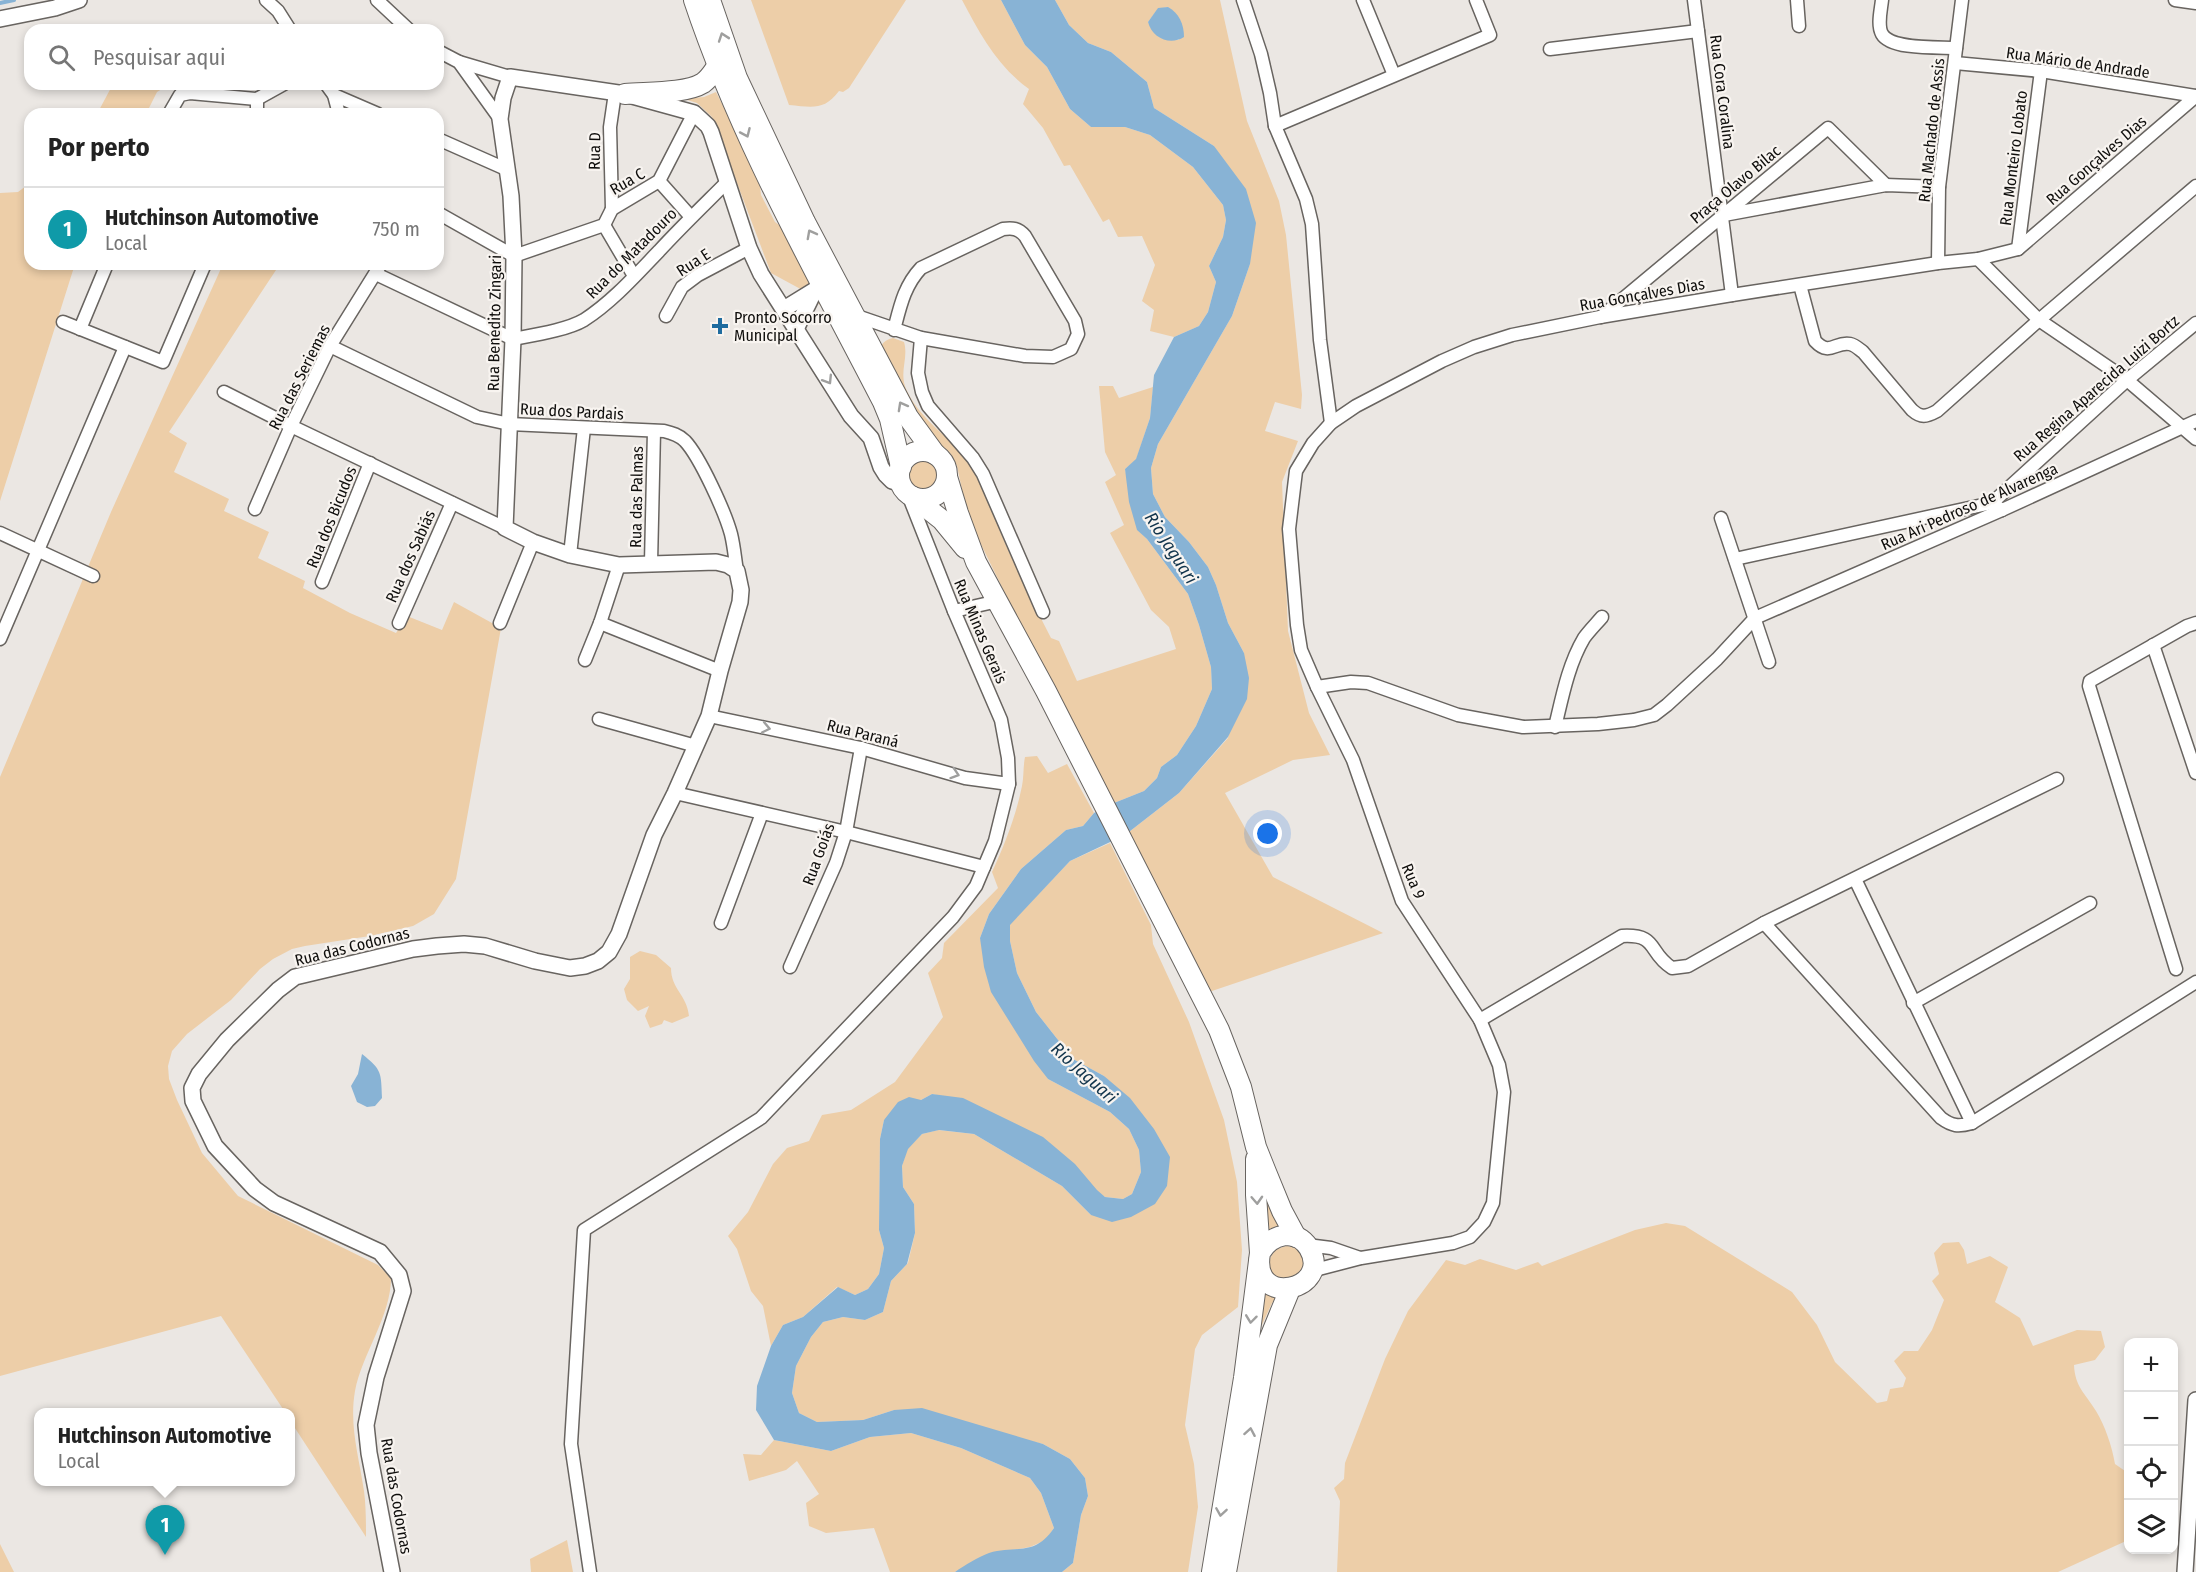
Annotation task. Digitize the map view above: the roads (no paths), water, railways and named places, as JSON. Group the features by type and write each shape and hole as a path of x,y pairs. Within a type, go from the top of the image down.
{"main road":[{"path":"694,0 745,133 819,288 883,402 890,419 905,485 942,520 976,562"},
{"path":"710,0 737,78 805,222 908,417 945,464 958,513 976,562 1219,1030 1241,1087 1256,1147 1282,1212 1311,1253 1313,1262 1311,1271 1303,1283 1290,1289 1275,1287 1263,1276 1259,1257 1256,1147"},
{"path":"620,93 688,89 710,78 718,65"},
{"path":"905,485 911,454 927,451 935,454"},
{"path":"905,485 928,499 935,496 945,485 947,477"},
{"path":"1212,1572 1245,1367 1259,1257 1271,1239 1279,1236 1301,1241"},
{"path":"1226,1572 1267,1345 1290,1289"}],"street":[{"path":"0,19 55,8 79,0"},
{"path":"266,0 278,11 286,24"},
{"path":"377,0 403,24"},
{"path":"1243,0 1261,54 1275,126 1306,200 1312,224 1320,340 1331,423"},
{"path":"1363,0 1394,75"},
{"path":"1275,126 1490,35 1476,0"},
{"name":"Rua Cora Coralina","path":"1695,0 1732,295"},
{"path":"1797,0 1799,26"},
{"path":"1882,0 1880,29 1884,37 1896,44 1956,48"},
{"name":"Rua Machado de Assis","path":"1938,263 1939,187 1962,0"},
{"path":"2175,0 2196,3"},
{"path":"1550,49 1698,31"},
{"path":"444,54 459,62 510,77 620,93 694,113 708,126 749,248 761,274 851,416 871,438 886,475 892,481 905,485"},
{"path":"459,62 500,119"},
{"name":"Rua Mário de Andrade","path":"1955,63 2041,71 2196,96"},
{"name":"Rua Monteiro Lobato","path":"2018,249 2041,71"},
{"path":"500,119 503,98 510,77"},
{"path":"172,108 180,95 190,93 257,99 273,90"},
{"path":"330,90 337,108"},
{"name":"Rua D","path":"612,209 610,127 620,93"},
{"path":"334,95 364,108"},
{"name":"Rua Gonçalves Dias","path":"1331,423 1356,406 1474,347 1512,335 1600,317 1732,295 1938,263 1978,259 2018,249 2196,96"},
{"path":"257,99 257,108"},
{"name":"Rua C","path":"604,225 612,209 659,182 694,113"},
{"name":"Rua Benedito Zingari","path":"500,119 511,196 514,255 505,528"},
{"name":"Praça Olavo Bilac","path":"1600,317 1828,128 1886,185"},
{"path":"444,142 508,170"},
{"path":"659,182 691,217"},
{"name":"Rua do Matadouro","path":"513,339 582,321 600,308 727,182"},
{"path":"1722,215 1886,185 1939,187"},
{"path":"1800,285 1815,341 1821,347 1828,349 1848,344 1854,345 1863,352 1912,410 1918,416 1924,417 1937,411 2039,320 2196,186"},
{"path":"444,216 514,255 604,225 634,276"},
{"path":"854,315 894,330 921,338 1025,356 1053,357 1071,349 1078,334 1075,321 1025,236 1013,228 1003,229 921,268 905,290 894,330"},
{"name":"Rua E","path":"666,316 682,287 698,275 749,248"},
{"path":"1978,259 2039,320 2127,380 2196,439"},
{"path":"80,328 104,270"},
{"path":"63,322 163,362 202,270"},
{"name":"Rua das Seriemas","path":"255,509 291,426 330,346 377,270"},
{"path":"380,270 513,339"},
{"path":"784,309 819,288"},
{"path":"797,328 819,288"},
{"name":"Rua Regina Aparecida Luizi Bortz","path":"1997,506 2127,380 2196,323"},
{"path":"921,338 918,372 921,392 928,406 974,458 983,474 1043,612"},
{"name":"Rua dos Pardais","path":"330,346 477,417 509,424 675,434 685,441 693,452 719,502 731,534 737,571"},
{"path":"0,639 125,347"},
{"path":"224,392 533,542 570,555 619,565 716,562 728,565 737,571"},
{"name":"Rua Ari Pedroso de Alvarenga","path":"1755,618 1997,506 2196,421"},
{"name":"Rua 9","path":"1311,1271 1361,1258 1453,1243 1470,1237 1484,1222 1493,1203 1504,1092 1499,1065 1480,1020 1402,901 1353,760 1301,650 1289,529 1296,471 1313,443 1331,423"},
{"path":"570,555 584,428"},
{"name":"Rua das Palmas","path":"651,563 654,431"},
{"name":"Rua dos Bicudos","path":"322,582 370,463"},
{"name":"Rua Minas Gerais","path":"590,1572 571,1444 584,1230 760,1118 953,917 976,886 1000,825 1009,784 1008,758 1001,720 954,611 905,485"},
{"name":"Rua dos Sabiás","path":"399,623 452,503"},
{"path":"1735,559 1997,506"},
{"path":"1721,518 1769,662"},
{"path":"0,533 93,576"},
{"path":"500,622 533,542"},
{"path":"585,660 619,565"},
{"name":"Rua das Codornas","path":"392,1572 369,1453 366,1425 376,1377 403,1292 399,1275 380,1252 274,1203 255,1189 215,1146 193,1101 192,1088 198,1074 227,1040 278,990 295,977 413,949 464,944 484,946 535,961 570,968 598,962 609,952 619,934 654,835 709,716 740,602 740,581 737,571"},
{"path":"954,611 998,601"},
{"path":"1555,727 1575,658 1584,638 1602,617"},
{"path":"1317,687 1352,682 1368,683 1458,715 1523,727 1555,727 1634,720 1654,715 1667,705 1717,659 1755,618"},
{"path":"600,623 720,671"},
{"path":"2176,969 2089,686 2090,681 2196,623"},
{"path":"2153,645 2196,773"},
{"name":"Rua Paraná","path":"709,716 861,748 965,778 1009,784"},
{"path":"598,719 696,746"},
{"name":"Rua Goiás","path":"790,967 836,862 846,832 861,748"},
{"path":"1480,1020 1622,936 1638,935 1648,941 1662,962 1672,968 1688,966 1764,923 2057,778"},
{"path":"675,793 846,832 984,867"},
{"path":"721,923 762,813"},
{"path":"1855,879 1972,1123"},
{"path":"1913,1003 2090,903"},
{"path":"1764,923 1941,1118 1951,1125 1960,1126 1972,1123 2196,982"},
{"name":"Rua 9","path":"1301,1241 1361,1258"},
{"path":"2189,1568 2196,1400"}],"water":[{"name":"Rio Jaguari","path":"1001,0 1055,0 1069,25 1088,43 1111,52 1147,82 1154,108 1214,146 1246,189 1256,223 1250,264 1232,316 1158,444 1151,468 1153,494 1165,517 1189,542 1208,567 1216,585 1228,623 1244,653 1249,678 1247,699 1228,737 1179,793 1125,835 1070,861 1010,925 1010,941 1017,973 1036,1012 1073,1059 1104,1076 1130,1098 1154,1129 1170,1157 1167,1186 1155,1204 1131,1217 1112,1222 1091,1215 1062,1186 974,1134 939,1130 922,1134 908,1149 902,1166 903,1187 914,1204 915,1233 907,1264 891,1281 883,1312 865,1320 843,1317 823,1322 811,1337 796,1366 792,1393 799,1413 817,1422 863,1420 894,1410 922,1408 1043,1444 1070,1459 1085,1478 1088,1496 1081,1515 1073,1563 1062,1572 955,1572 989,1553 1032,1547 1047,1537 1054,1528 1041,1493 1030,1478 961,1448 911,1433 870,1437 831,1451 774,1440 756,1410 757,1386 771,1346 783,1325 803,1317 838,1287 855,1295 868,1289 879,1274 884,1248 879,1230 880,1139 884,1120 898,1102 909,1097 921,1100 932,1094 963,1098 1043,1137 1075,1164 1105,1197 1123,1199 1132,1194 1141,1172 1139,1150 1129,1129 1110,1112 1048,1079 1034,1061 991,992 984,967 980,938 989,914 1021,869 1066,830 1083,826 1094,813 1144,791 1157,778 1161,767 1177,755 1196,726 1212,689 1211,667 1188,594 1147,539 1137,530 1129,502 1125,469 1136,459 1150,418 1154,375 1174,337 1199,326 1208,312 1216,282 1209,266 1223,237 1226,220 1223,205 1193,167 1150,135 1125,127 1091,127 1070,109 1047,67 1025,45"},
{"path":"1168,7 1175,12 1182,23 1184,37 1179,40 1162,39 1153,32 1148,22 1158,8"},
{"path":"362,1054 377,1068 381,1077 382,1098 375,1106 367,1107 357,1102 351,1086 358,1074"}],"waterway":[{"path":"0,3 14,0"}],"place":[{"name":"Pronto Socorro Municipal","path":"720,326"},
{"name":"Hutchinson Automotive","path":"165,1555"}]}
